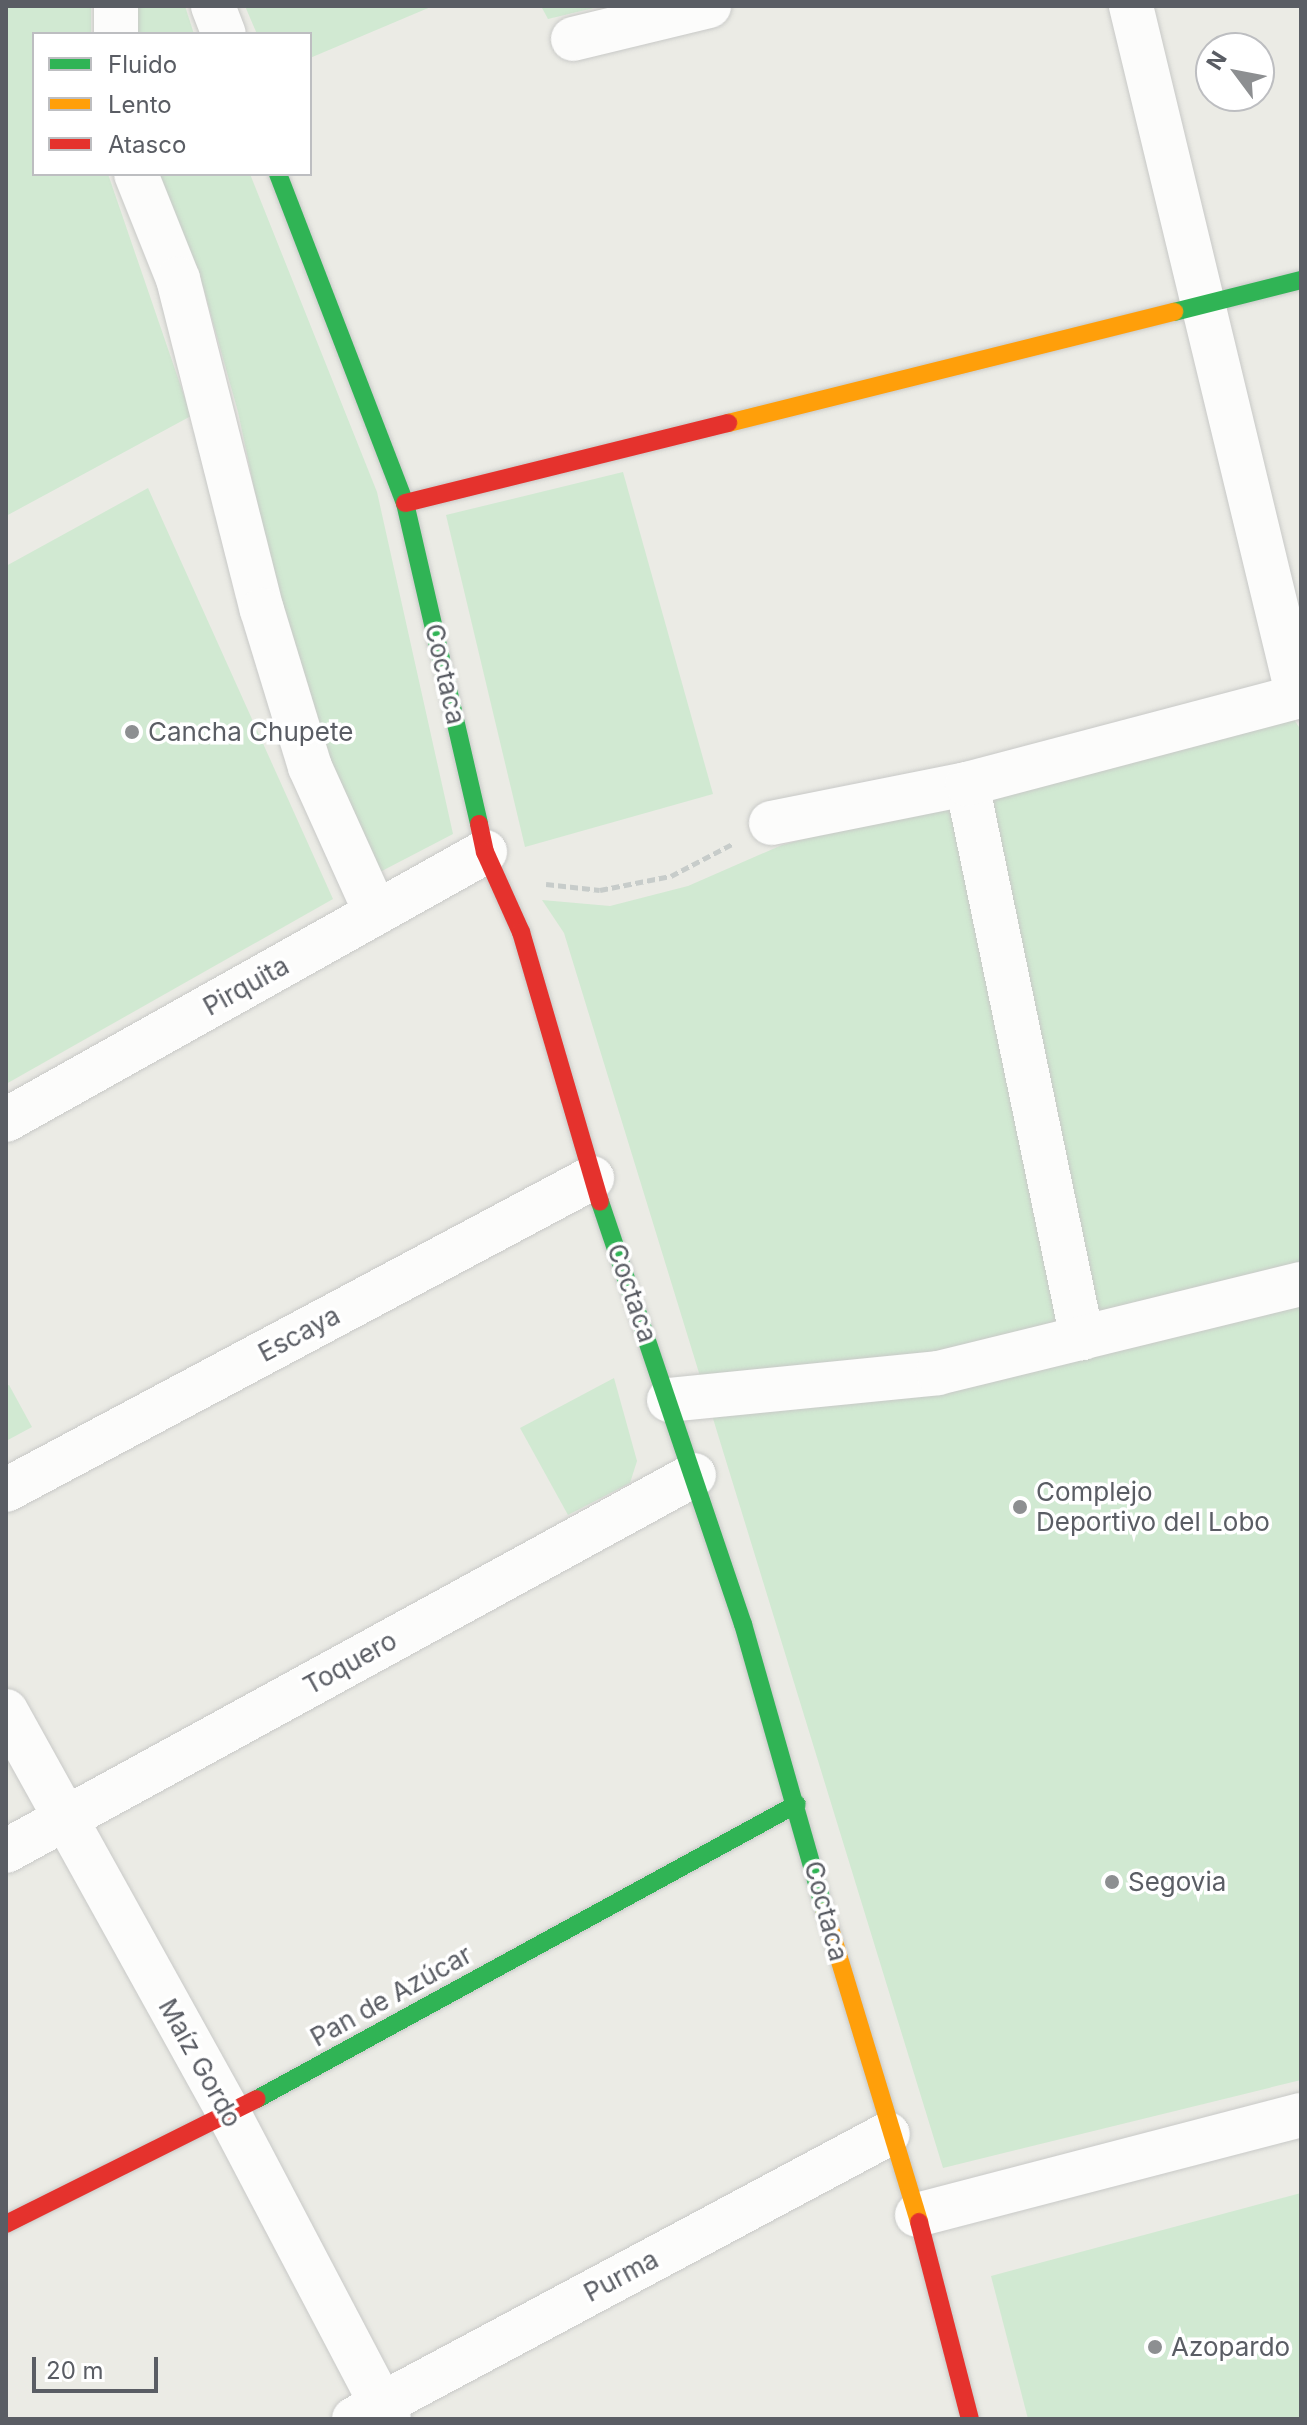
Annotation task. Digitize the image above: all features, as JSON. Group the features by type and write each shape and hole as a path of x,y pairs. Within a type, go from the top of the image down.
{"street":[{"path":"116,6 116,32"},
{"path":"213,6 223,32"},
{"path":"573,39 709,6"},
{"path":"771,823 967,784 1299,696 1207,305 1131,6"},
{"path":"137,176 178,279 262,610 310,767 376,913"},
{"name":"Coctaca","path":"279,176 405,503 491,865 521,932 592,1178 694,1475 797,1804 888,2134 917,2215 970,2419"},
{"path":"405,503 1301,280"},
{"path":"967,784 1082,1338"},
{"name":"Pirquita","path":"6,1120 376,913 491,865"},
{"name":"Escaya","path":"6,1490 592,1178"},
{"path":"669,1400 938,1373 1301,1284"},
{"name":"Toquero","path":"6,1851 694,1475"},
{"name":"Maíz Gordo","path":"6,1711 229,2114 374,2414"},
{"name":"Pan de Azúcar","path":"6,2224 229,2114 797,1804"},
{"path":"917,2215 1301,2115"},
{"name":"Purma","path":"374,2414 888,2134"}],"path":[{"path":"491,865 600,890 657,879 771,823"}],"green space":[{"path":"6,6 91,6 91,32 32,32 32,176 109,176 191,416 6,516"},
{"path":"134,6 185,6 193,32 135,32"},
{"path":"245,6 433,6 312,57 312,32 256,32"},
{"path":"541,6 602,6 548,19"},
{"path":"158,176 251,176 377,492 453,834 378,873 333,774 279,606 238,412 199,272"},
{"path":"623,472 713,794 525,847 446,515"},
{"name":"Cancha Chupete","path":"148,488 333,899 6,1084 6,566"},
{"name":"Complejo Deportivo del Lobo","path":"1289,712 1301,730 1301,2080 943,2168 564,933 542,900 610,906 688,886 782,845"},
{"path":"614,1378 637,1461 630,1483 568,1515 520,1428"},
{"path":"9,1385 32,1427 6,1441 6,1386"},
{"name":"Azopardo","path":"1301,2193 1301,2419 1028,2419 991,2276"}],"traffic: fast":[{"path":"279,176 405,503 479,824"},
{"path":"1174,312 1301,280"},
{"path":"600,1202 743,1624 825,1912"},
{"path":"257,2099 797,1804"}],"traffic: slow":[{"path":"728,423 1174,312"},
{"path":"825,1912 919,2222"}],"traffic: jam":[{"path":"405,503 728,423"},
{"path":"479,824 485,852 521,932 600,1202"},
{"path":"6,2224 257,2099"},
{"path":"919,2222 970,2419"}],"place":[{"name":"Cancha Chupete","path":"132,732"},
{"name":"Complejo Deportivo del Lobo","path":"1020,1507"},
{"name":"Segovia","path":"1112,1882"},
{"name":"Azopardo","path":"1155,2347"}]}
